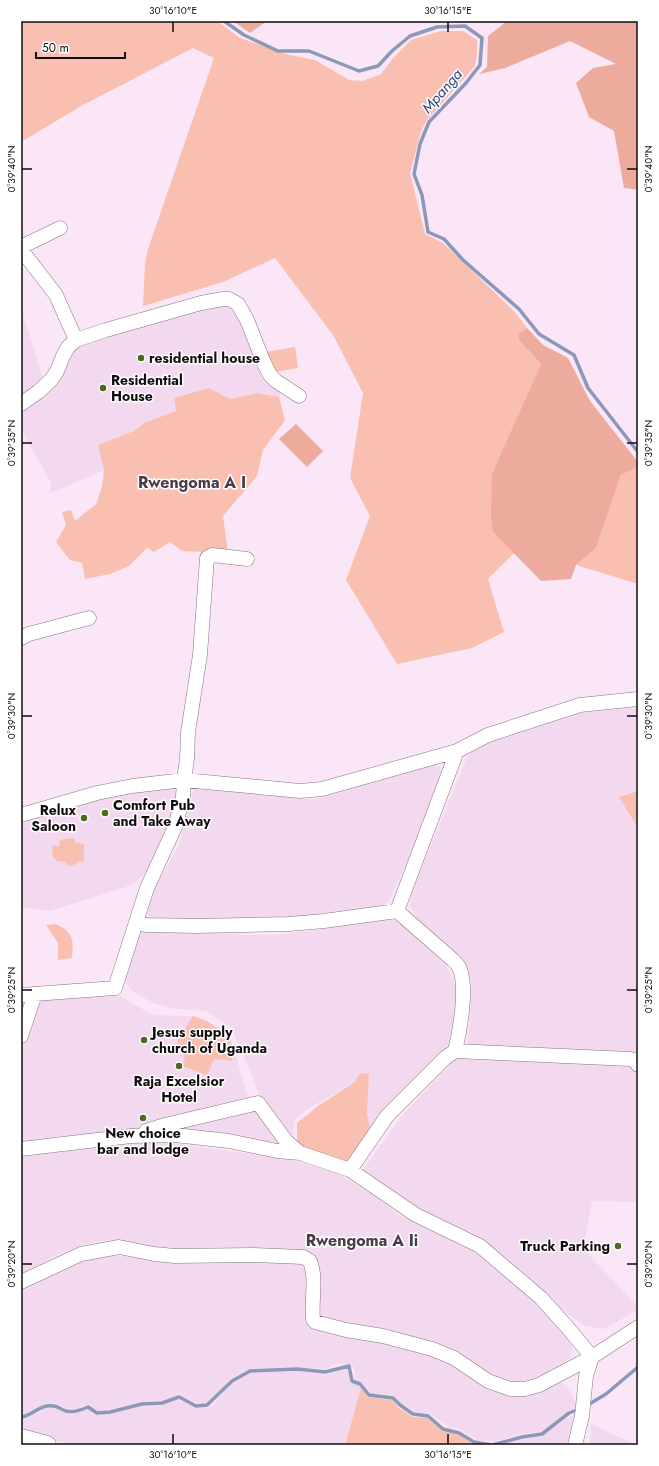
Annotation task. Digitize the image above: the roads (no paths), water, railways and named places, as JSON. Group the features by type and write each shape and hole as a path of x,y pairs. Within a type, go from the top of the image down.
{"main road":[{"path":"26,1441 47,1445"}],"street":[{"path":"60,228 25,245 23,252 56,294 76,340"},
{"path":"21,404 38,392 51,380 57,371 68,347 76,340 201,303 223,299 229,299 238,304 270,375 298,396"},
{"path":"21,995 115,988 147,888 175,827 183,797 191,703 196,683 200,655 207,558 212,555 247,559"},
{"path":"21,638 29,634 89,618"},
{"path":"21,815 97,793 132,786 184,780 309,791 322,789 457,751 488,735 580,705 638,699"},
{"path":"397,911 457,751"},
{"path":"136,923 147,925 197,926 289,924 324,921 397,911 459,967 462,981 462,1003 459,1035 455,1051"},
{"path":"21,1036 35,994"},
{"path":"350,1170 387,1116 449,1054 455,1051 630,1059 634,1060 638,1065"},
{"path":"131,1136 165,1125 258,1103 286,1142 300,1153"},
{"path":"21,1149 131,1136 174,1135 229,1141 277,1151 300,1153 350,1170 416,1215 480,1246 541,1298 592,1358"},
{"path":"21,1282 81,1254 119,1247 176,1256 252,1255 303,1257 310,1261 313,1268 313,1319 320,1324 383,1336 432,1349 454,1358 488,1381 510,1389 525,1389 539,1385 592,1358 638,1327"},
{"path":"575,1445 582,1416 586,1376 592,1358"}],"waterway":[{"name":"Mpanga","path":"224,21 244,35 278,51 309,51 359,71 378,66 392,51 410,36 437,27 465,26 482,38 480,65 466,83 429,122 420,144 414,174 422,195 428,232 444,239 463,260 519,309 539,334 574,355 588,388 638,452"},
{"path":"21,1417 47,1406 55,1406 71,1412 88,1407 97,1413 110,1412 142,1404 162,1403 179,1397 196,1406 207,1405 232,1381 250,1371 298,1369 325,1372 349,1366 352,1381 360,1384 369,1395 393,1398 413,1414 428,1416 443,1429 459,1433 474,1442 492,1445 522,1437 542,1434 569,1413 579,1409"},
{"path":"586,1406 606,1394 638,1367"}],"place":[{"name":"residential house","path":"141,358"},
{"name":"Residential House","path":"103,388"},
{"name":"Comfort Pub and Take Away","path":"105,813"},
{"name":"Relux Saloon","path":"84,818"},
{"name":"Jesus supply church of Uganda","path":"144,1040"},
{"name":"Raja Excelsior Hotel","path":"179,1066"},
{"name":"New choice bar and lodge","path":"143,1118"},
{"name":"Truck Parking","path":"618,1246"}],"district":[{"name":"Rwengoma A I","path":"192,482"},
{"name":"Rwengoma A Ii","path":"362,1240"}]}
